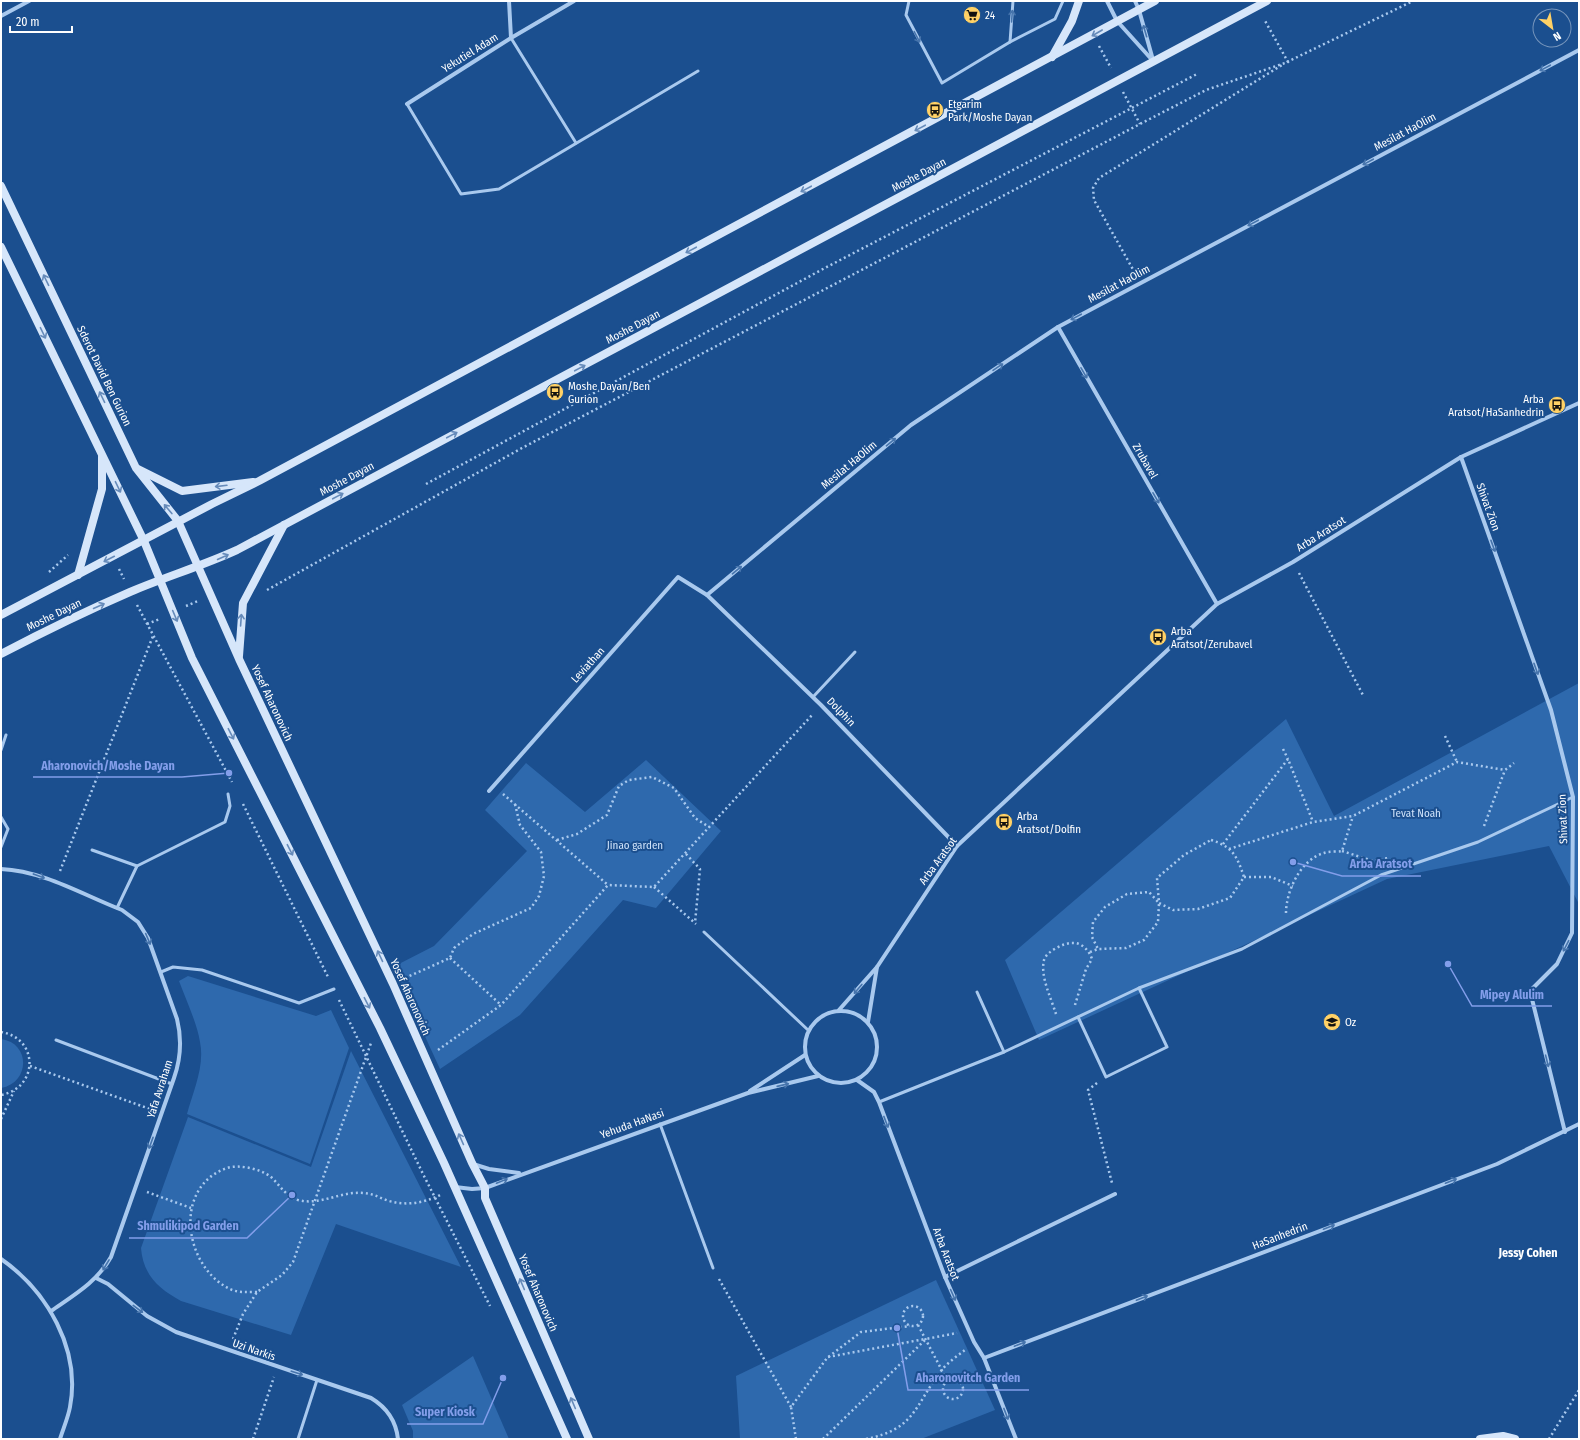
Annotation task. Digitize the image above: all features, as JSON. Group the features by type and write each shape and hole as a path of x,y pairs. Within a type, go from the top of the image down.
{"main road":[{"path":"1052,58 1072,21 1079,1"},
{"path":"1,615 144,541 178,521 259,481 1052,58 1155,1"},
{"name":"Moshe Dayan","path":"1,654 59,624 130,592 160,580 200,567 237,550 1267,1"},
{"name":"Sderot David Ben Gurion","path":"1,186 136,468 178,521 200,567"},
{"path":"1,247 144,541 196,665 377,1023 454,1187 567,1439"},
{"path":"78,575 102,489 102,454"},
{"path":"136,468 182,491 259,481"},
{"path":"239,659 242,603 284,525"},
{"name":"Yosef Aharonovich","path":"200,567 239,659 393,984 425,1060 472,1164 485,1188 485,1198 589,1439"},
{"path":"1480,1439 1503,1436 1515,1439"}],"street":[{"path":"1,16 29,1"},
{"name":"Yekutiel Adam","path":"407,104 511,38 509,1"},
{"path":"511,38 574,1"},
{"path":"1107,1 1117,22 1154,62"},
{"path":"1135,1 1154,62"},
{"name":"Mesilat HaOlim","path":"707,595 912,425 1058,327 1140,282 1579,50"},
{"name":"Zrubavel","path":"1058,327 1217,604"},
{"name":"Arba Aratsot","path":"840,1010 877,967 957,846 1217,604 1293,562 1461,457 1579,403"},
{"name":"Shivat Zion","path":"1461,457 1551,710 1573,797 1572,933 1557,964 1530,991 1564,1132"},
{"name":"Leviathan","path":"489,791 678,577 707,595"},
{"name":"Dolphin","path":"707,595 821,705 957,846"},
{"name":"Yafa Avraham","path":"1,870 30,873 117,908 135,918 144,930 180,1032 179,1058 172,1084 111,1256 96,1278 78,1294 51,1311"},
{"name":"Arba Aratsot","path":"868,1022 877,967"},
{"path":"840,1010 858,1014 868,1022 875,1032 877,1049 875,1061 868,1072 857,1080 842,1084 829,1082 818,1076 809,1066 805,1054 804,1042 808,1030 816,1020 827,1013 840,1010"},
{"name":"Yehuda HaNasi","path":"748,1093 805,1054"},
{"name":"Yehuda HaNasi","path":"454,1187 472,1189 485,1188 522,1173 748,1093 818,1076"},
{"name":"Arba Aratsot","path":"857,1080 874,1092 879,1102 945,1277 974,1342 984,1358 1016,1439"},
{"name":"HaSanhedrin","path":"984,1358 1489,1166 1579,1124"},
{"name":"Yehuda HaNasi","path":"472,1164 489,1169 522,1173"},
{"path":"945,1277 1115,1194"},
{"path":"1,1259 15,1269 32,1286 51,1311 66,1345 71,1366 72,1387 70,1407 60,1439"},
{"name":"Uzi Narkis","path":"96,1278 108,1284 138,1309 166,1327 186,1336 364,1395 377,1402 391,1418 398,1439"}],"lane":[{"path":"909,1 906,15 942,83 1010,42 1055,19 1063,1"},
{"path":"1010,42 1013,1"},
{"path":"511,38 576,143"},
{"path":"407,104 461,194 499,189 698,71"},
{"path":"813,697 855,652"},
{"path":"1,750 6,735"},
{"path":"117,908 137,866 225,822 230,806 228,794"},
{"path":"879,1102 1004,1052 1139,988 1242,949 1381,875 1478,842 1573,797"},
{"path":"1,817 8,829 1,847"},
{"path":"92,850 137,866"},
{"path":"704,932 808,1030"},
{"path":"160,972 173,967 202,970 299,1003 334,989"},
{"path":"1078,1017 1106,1077 1167,1047 1139,988"},
{"path":"977,992 1004,1052"},
{"path":"56,1040 172,1084"},
{"path":"660,1124 713,1268"},
{"path":"298,1439 317,1380"}],"path":[{"path":"1140,282 1094,200 1093,188 1099,178 1288,62 1413,1"},
{"path":"1257,6 1288,62"},
{"path":"242,603 522,448 1140,124 1206,90 1288,62"},
{"path":"426,484 823,269 1197,74"},
{"path":"44,576 70,553"},
{"path":"113,557 130,592 233,784"},
{"path":"1293,562 1364,696"},
{"path":"147,624 211,595"},
{"path":"56,883 153,635"},
{"path":"654,887 686,854 821,705"},
{"path":"1445,736 1457,762"},
{"path":"1283,749 1313,822"},
{"path":"1223,844 1288,759"},
{"path":"1229,849 1313,822 1353,816 1457,762 1505,770"},
{"path":"1478,842 1505,770 1514,763"},
{"path":"557,840 577,834 607,815 619,786 629,780 652,777 674,788 695,818 709,827"},
{"path":"494,786 608,886 654,887 695,923 700,870 686,854"},
{"path":"240,798 367,1055 435,1197 494,1313"},
{"path":"393,984 450,958 454,948 473,934 531,908 539,896 544,876 541,852 520,825 515,804"},
{"path":"1342,851 1353,816"},
{"path":"1090,952 1098,949 1126,948 1144,940 1158,922 1158,878 1162,872 1184,855 1211,840 1223,844 1238,857 1244,877"},
{"path":"1286,904 1303,865 1323,852 1342,851 1373,861"},
{"path":"1244,877 1271,877 1293,886"},
{"path":"1098,949 1092,937 1093,922 1105,906 1127,894 1148,892 1159,903 1173,910 1198,909 1230,898 1244,877"},
{"path":"425,1060 501,1005 608,886"},
{"path":"1059,1026 1043,968 1044,958 1055,949 1072,942 1083,946 1090,952 1092,958 1086,969 1070,1021"},
{"path":"450,958 501,1005"},
{"path":"228,1350 243,1314 256,1292 282,1275 293,1262 377,1023"},
{"path":"1,1032 11,1035 22,1043 28,1052 30,1066 25,1080 15,1090 1,1119"},
{"path":"30,1066 161,1114"},
{"path":"1106,1077 1088,1090 1115,1194"},
{"path":"1,1094 15,1090"},
{"path":"256,1292 240,1292 229,1289 204,1268 192,1241 190,1217 193,1199 216,1174 228,1168 248,1168 269,1175 284,1193 296,1200 314,1202 349,1193 364,1192 401,1203 429,1200 454,1187"},
{"path":"135,1188 191,1208"},
{"path":"713,1268 792,1407 796,1439"},
{"path":"792,1407 827,1358 861,1332 910,1326 918,1325 923,1318 922,1311 916,1306 908,1307 903,1314 904,1322 910,1326"},
{"path":"918,1325 947,1380"},
{"path":"827,1358 969,1331"},
{"path":"823,1439 926,1339"},
{"path":"866,1439 885,1435 901,1426 920,1404 942,1370 974,1342"},
{"path":"253,1439 277,1367"},
{"path":"955,1379 962,1384 963,1392 958,1398 950,1400 944,1395 942,1387 947,1380 955,1379"},
{"path":"1549,1439 1579,1390"}],"green space":[{"name":"Tevat Noah","path":"1579,683 1579,904 1549,846 1387,879 1039,1040 1005,960 1286,719 1334,816"},
{"name":"Jinao garden","path":"646,760 721,831 656,908 623,900 520,1015 440,1069 393,967 434,946 527,851 485,810 526,763 585,812"},
{"path":"188,976 316,1016 331,1010 349,1048 310,1164 187,1114 198,1079 201,1060 200,1042 196,1027 179,981"},
{"path":"1,1039 11,1042 18,1048 22,1055 23,1063 22,1071 17,1079 11,1085 1,1088"},
{"path":"351,1051 461,1267 336,1224 291,1335 181,1301 159,1286 145,1266 141,1248 188,1117 311,1167"},
{"path":"936,1280 995,1410 921,1439 740,1439 736,1376"},
{"path":"473,1356 509,1439 413,1439 413,1431 402,1405"}],"place":[{"name":"24","path":"972,15"},
{"name":"Etgarim Park/Moshe Dayan","path":"935,110"},
{"name":"Moshe Dayan/Ben Gurion","path":"555,392"},
{"name":"Arba Aratsot/HaSanhedrin","path":"1557,405"},
{"name":"Arba Aratsot/Zerubavel","path":"1158,637"},
{"name":"Aharonovich/Moshe Dayan","path":"229,773"},
{"name":"Arba Aratsot/Dolfin","path":"1004,822"},
{"name":"Arba Aratsot","path":"1293,862"},
{"name":"Mipey Alulim","path":"1448,964"},
{"name":"Oz","path":"1332,1022"},
{"name":"Shmulikipod Garden","path":"292,1195"},
{"name":"Aharonovitch Garden","path":"897,1328"},
{"name":"Super Kiosk","path":"503,1378"}],"district":[{"name":"Jessy Cohen","path":"1528,1253"}]}
